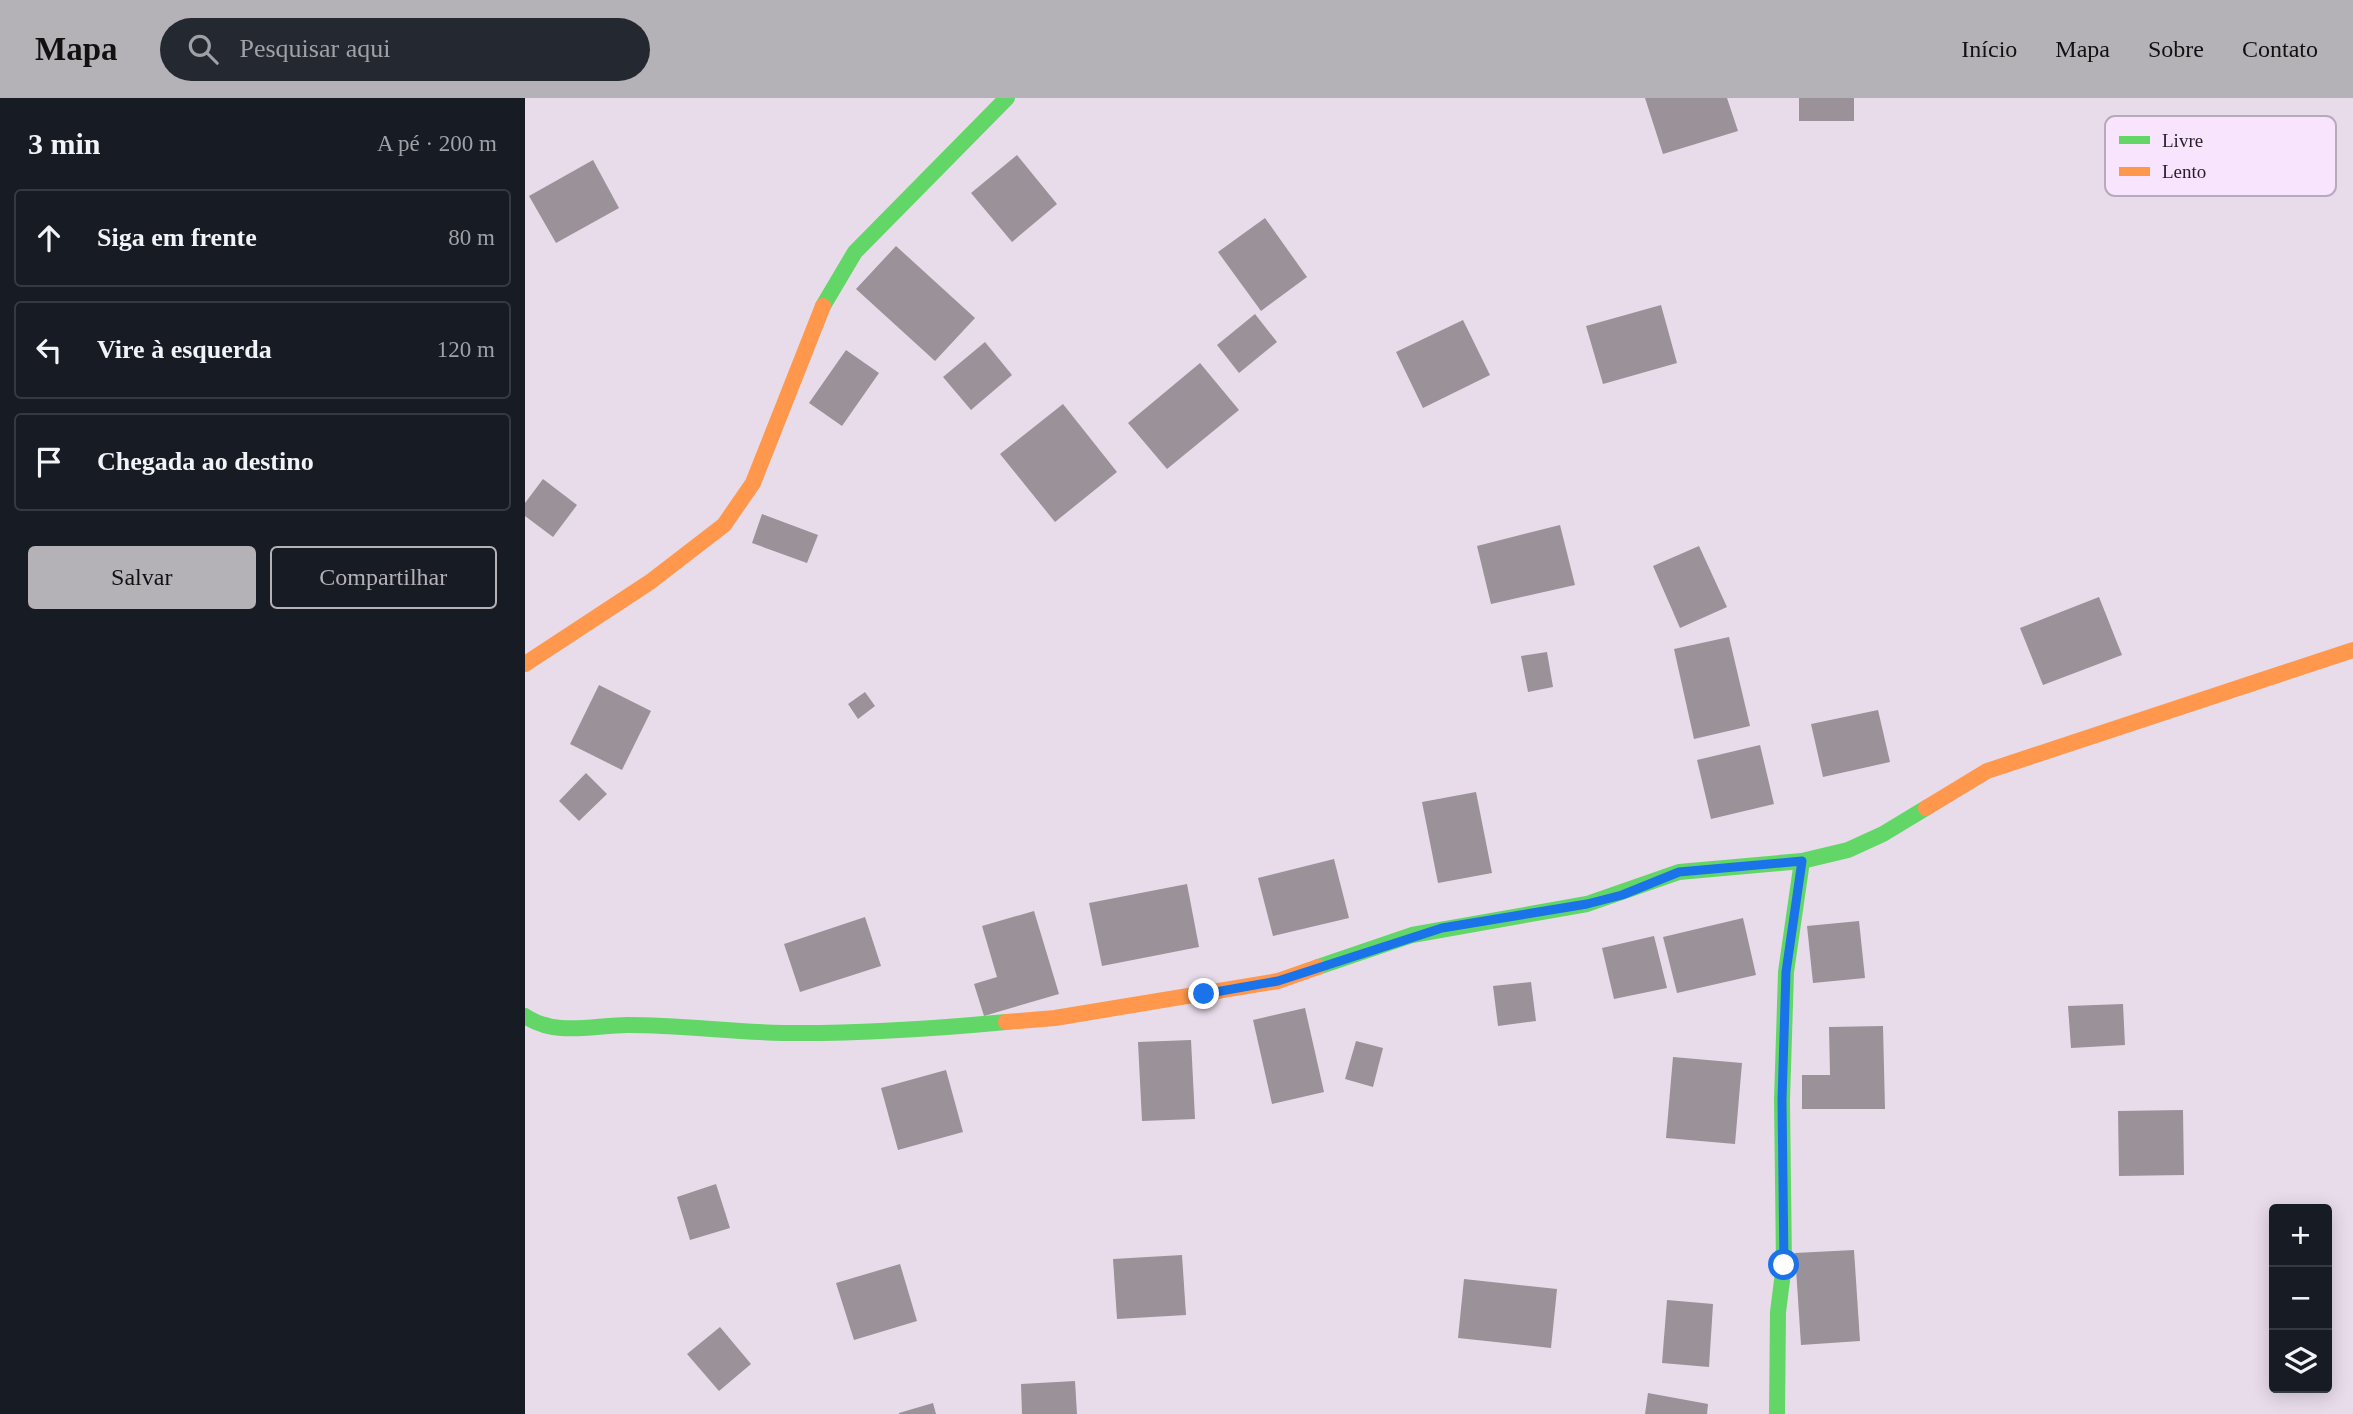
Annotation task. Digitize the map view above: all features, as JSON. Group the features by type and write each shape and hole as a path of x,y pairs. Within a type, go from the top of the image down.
{"street":[{"path":"525,664 650,582 724,525 753,483 826,299 840,273 855,252 1007,98"},
{"path":"525,1017 538,1025 556,1029 628,1025 780,1033 867,1033 1055,1018 1278,981 1412,935 1587,904 1686,870 1802,861 1863,844 1970,780 2010,762 2353,650"},
{"path":"1777,1414 1778,1312 1784,1265 1782,1100 1786,972 1802,861"}],"building":[{"path":"1645,98 1727,98 1738,131 1663,154"},
{"path":"1799,98 1854,98 1854,121 1799,121"},
{"path":"1017,155 1057,204 1012,242 971,193"},
{"path":"593,160 619,208 556,243 529,196"},
{"path":"1265,218 1307,277 1261,311 1218,252"},
{"path":"896,246 975,318 935,361 856,289"},
{"path":"1661,305 1677,363 1603,384 1586,326"},
{"path":"1255,314 1277,342 1239,373 1217,345"},
{"path":"1463,320 1490,375 1423,408 1396,352"},
{"path":"985,342 1012,375 971,410 943,377"},
{"path":"846,350 879,373 842,426 809,403"},
{"path":"1200,363 1239,410 1167,469 1128,423"},
{"path":"1063,404 1117,472 1055,522 1000,454"},
{"path":"543,479 577,505 553,537 525,516 525,503"},
{"path":"762,514 818,535 807,563 752,543"},
{"path":"1560,525 1575,585 1491,604 1477,546"},
{"path":"1699,546 1727,607 1680,628 1653,566"},
{"path":"2099,597 2122,655 2043,685 2020,628"},
{"path":"1729,637 1750,726 1694,739 1674,649"},
{"path":"1547,652 1553,687 1528,692 1521,656"},
{"path":"599,685 651,711 622,770 570,744"},
{"path":"865,692 875,706 858,719 848,704"},
{"path":"1878,710 1890,762 1823,777 1811,724"},
{"path":"1760,745 1774,804 1711,819 1697,760"},
{"path":"586,773 607,794 579,821 559,801"},
{"path":"1476,792 1492,873 1438,883 1422,802"},
{"path":"1334,859 1349,918 1273,936 1258,878"},
{"path":"1187,884 1199,947 1102,966 1089,903"},
{"path":"1034,911 1059,994 984,1016 974,984 997,977 982,926"},
{"path":"865,917 881,966 800,992 784,944"},
{"path":"1743,918 1756,975 1677,993 1663,937"},
{"path":"1859,921 1865,978 1813,983 1807,926"},
{"path":"1654,936 1667,988 1614,999 1602,948"},
{"path":"1531,982 1536,1021 1498,1026 1493,986"},
{"path":"2123,1004 2125,1045 2071,1048 2068,1006"},
{"path":"1305,1008 1324,1092 1272,1104 1253,1020"},
{"path":"1883,1026 1885,1109 1802,1109 1802,1075 1830,1075 1829,1027"},
{"path":"1191,1040 1195,1119 1142,1121 1138,1042"},
{"path":"1356,1041 1383,1048 1373,1087 1345,1079"},
{"path":"1673,1057 1742,1063 1735,1144 1666,1138"},
{"path":"946,1070 963,1132 898,1150 881,1088"},
{"path":"2183,1110 2184,1175 2119,1176 2118,1111"},
{"path":"716,1184 730,1228 690,1240 677,1197"},
{"path":"1854,1250 1860,1341 1801,1345 1795,1253"},
{"path":"1182,1255 1186,1315 1117,1319 1113,1259"},
{"path":"900,1264 917,1321 854,1340 836,1283"},
{"path":"1464,1279 1557,1289 1551,1348 1458,1338"},
{"path":"1667,1300 1713,1304 1709,1367 1662,1363"},
{"path":"720,1327 751,1364 719,1391 687,1354"},
{"path":"1075,1381 1077,1414 1022,1414 1021,1384"},
{"path":"1648,1393 1708,1404 1707,1414 1645,1414"},
{"path":"933,1403 936,1414 899,1414 899,1413"}],"traffic: fast":[{"path":"823,306 855,252 1007,98"},
{"path":"1318,967 1412,935 1587,904 1679,872 1802,861 1848,850 1883,834 1926,808"},
{"path":"1777,1414 1778,1312 1784,1265 1782,1100 1786,972 1802,861"},
{"path":"525,1016 549,1026 562,1028 647,1025 783,1033 839,1033 1006,1022"}],"traffic: slow":[{"path":"525,664 650,582 724,525 753,483 823,306"},
{"path":"1926,808 1987,771 2353,650"},
{"path":"1006,1022 1055,1018 1278,981 1318,967"}],"route":[{"path":"1204,994 1300,975 1412,935 1587,904 1622,895 1679,872 1802,861 1786,972 1782,1100 1784,1265"}]}
